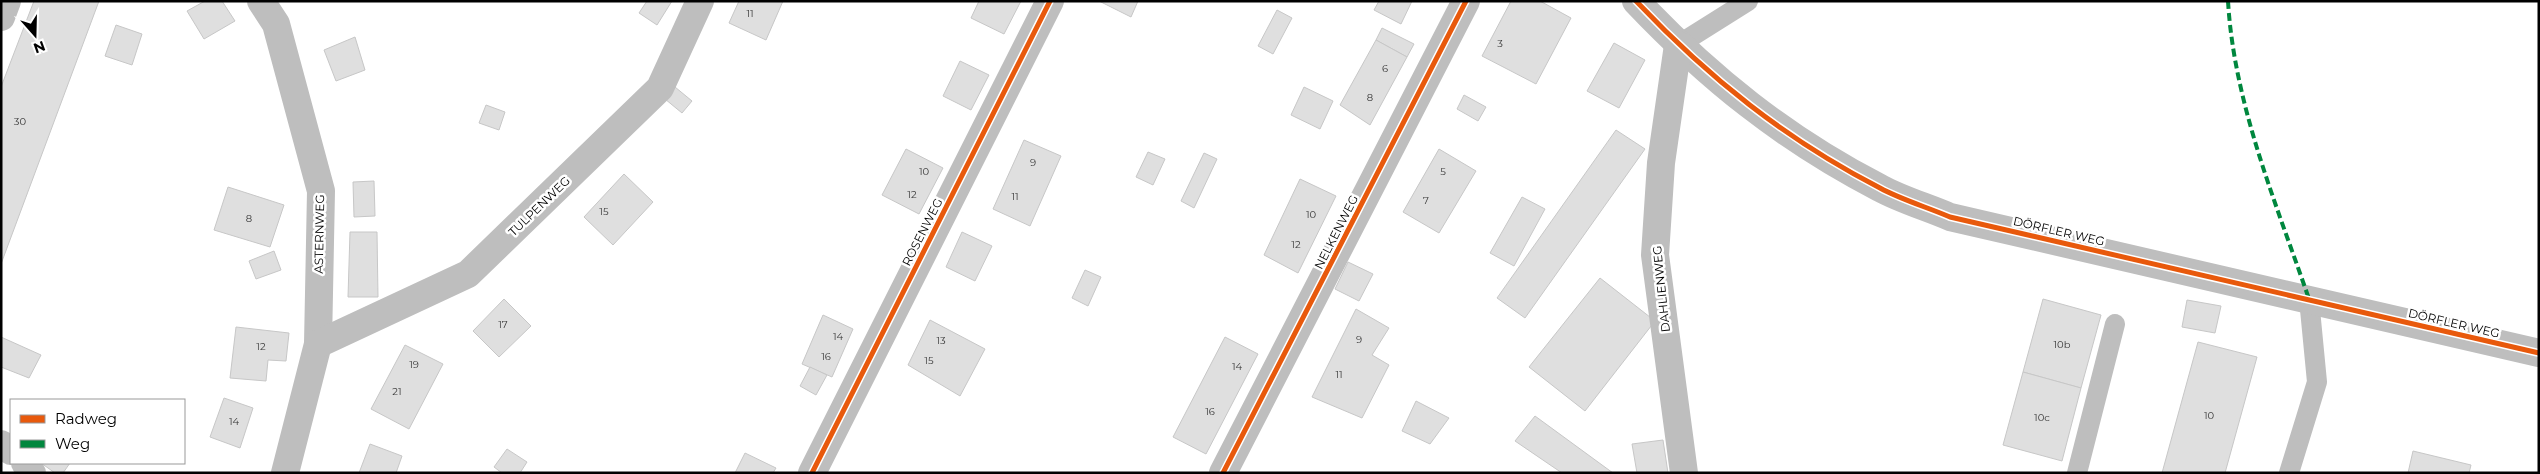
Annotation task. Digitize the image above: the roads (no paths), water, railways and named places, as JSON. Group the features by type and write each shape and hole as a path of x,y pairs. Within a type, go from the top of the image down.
{"street":[{"path":"1,16 7,1"},
{"name":"ASTERNWEG","path":"261,1 276,24 321,191 318,344 285,473"},
{"name":"TULPENWEG","path":"318,344 468,274 660,88 700,1"},
{"name":"ROSENWEG","path":"812,473 1050,1"},
{"name":"NELKENWEG","path":"1223,473 1466,1"},
{"name":"DÖRFLER WEG","path":"1636,1 1678,45 1727,89 1788,134 1880,189 1950,217 2539,353"},
{"name":"DAHLIENWEG","path":"1678,45 1660,163 1655,255 1684,473"}],"lane":[{"path":"1678,45 1748,1"},
{"path":"2289,473 2317,382 2309,299"},
{"path":"2077,473 2115,324"}]}
